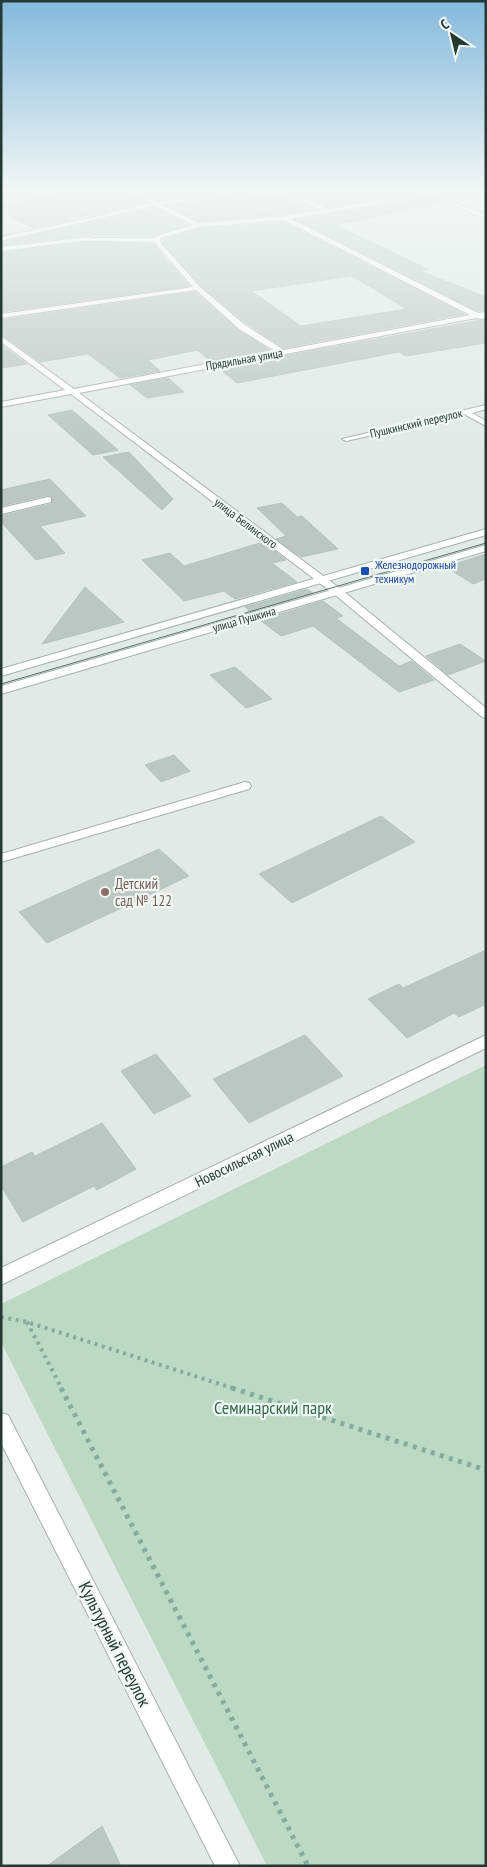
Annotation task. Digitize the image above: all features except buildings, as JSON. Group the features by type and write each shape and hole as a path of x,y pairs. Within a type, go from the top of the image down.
{"street":[{"path":"190,279 242,327 282,352"},
{"path":"409,279 483,316"},
{"path":"1,316 198,288"},
{"name":"Прядильная улица","path":"1,405 483,316"},
{"name":"улица Белинского","path":"1,338 338,592 486,714"},
{"name":"улица Пушкина","path":"1,673 486,532"},
{"name":"улица Пушкина","path":"1,690 486,548"},
{"name":"Новосильская улица","path":"1,1277 486,1041"}],"lane":[{"name":"Пушкинский переулок","path":"346,439 486,407"},
{"path":"465,412 486,424"},
{"path":"1,511 48,500"},
{"path":"1,858 245,786"},
{"name":"Культурный переулок","path":"1,1422 228,1866"}],"path":[{"path":"1,1317 27,1322 486,1470"},
{"path":"27,1322 308,1866"}],"green space":[{"name":"Семинарский парк","path":"486,1065 486,1866 267,1866 1,1342 1,1304"}],"tram line":[{"path":"1,684 486,543"}],"place":[{"name":"Железнодорожный техникум","path":"365,571"},
{"name":"Детский сад № 122","path":"105,892"}]}
